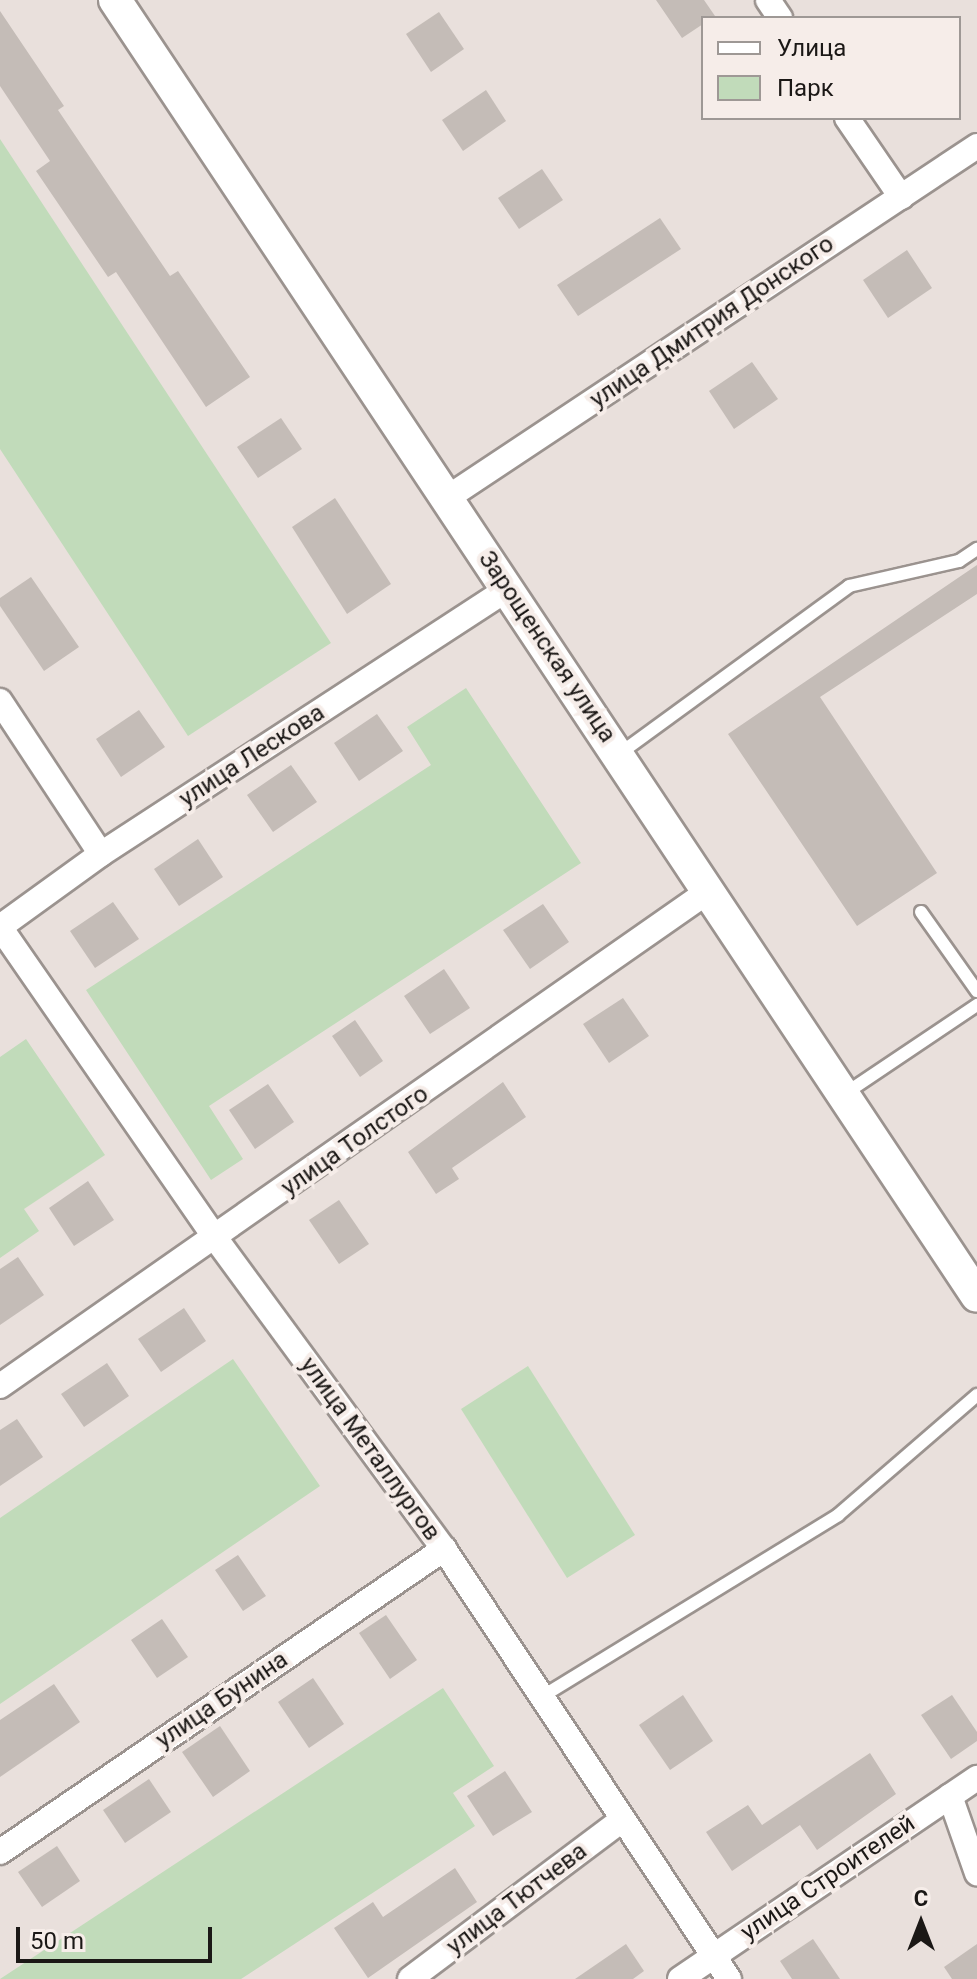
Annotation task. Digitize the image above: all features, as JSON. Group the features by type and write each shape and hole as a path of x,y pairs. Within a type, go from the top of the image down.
{"street":[{"name":"Зарощенская улица","path":"115,0 977,1296"},
{"path":"848,120 901,197"},
{"name":"улица Дмитрия Донского","path":"447,498 977,146"},
{"name":"улица Лескова","path":"0,927 101,854 507,589"},
{"path":"0,701 101,854"},
{"name":"улица Толстого","path":"0,1386 216,1239 707,892"},
{"name":"улица Металлургов","path":"0,927 216,1239 444,1549 729,1979"},
{"name":"улица Бунина","path":"0,1852 444,1549"},
{"name":"улица Строителей","path":"680,1979 977,1778"},
{"path":"950,1796 977,1873"},
{"name":"улица Тютчева","path":"410,1979 623,1819"}],"lane":[{"path":"619,754 849,586 959,561 977,549"},
{"path":"921,912 977,991"},
{"path":"843,1095 977,1005"},
{"path":"543,1696 838,1515 977,1395"}],"green space":[{"path":"0,139 331,643 188,736 0,449"},
{"path":"466,688 581,863 209,1106 243,1159 211,1180 86,990 431,765 407,727"},
{"path":"26,1039 105,1155 24,1209 39,1231 0,1258 0,1057"},
{"path":"233,1359 320,1486 0,1704 0,1518"},
{"path":"528,1366 635,1535 567,1578 461,1409"},
{"path":"443,1688 494,1766 453,1793 475,1826 241,1979 0,1979"}],"building":[{"path":"656,0 704,0 715,16 701,16 701,25 682,38"},
{"path":"0,11 64,106 58,110 170,276 178,271 250,377 206,407 116,272 108,277 36,171 50,161 0,86"},
{"path":"439,12 464,49 431,72 406,34"},
{"path":"486,90 506,121 463,151 442,120"},
{"path":"542,169 563,200 519,229 498,198"},
{"path":"660,218 681,249 578,316 557,285"},
{"path":"907,250 932,288 888,318 863,280"},
{"path":"752,362 778,399 734,429 709,391"},
{"path":"281,418 302,449 258,478 237,447"},
{"path":"335,498 391,584 347,614 292,527"},
{"path":"977,565 977,594 820,697 937,873 857,926 728,734"},
{"path":"31,577 79,647 44,671 0,606 0,598"},
{"path":"139,710 165,747 121,777 96,739"},
{"path":"377,714 403,751 359,781 334,743"},
{"path":"291,765 317,802 273,832 247,795"},
{"path":"198,839 223,877 179,906 154,869"},
{"path":"113,902 139,939 95,968 70,931"},
{"path":"543,904 569,942 530,969 503,930"},
{"path":"444,969 470,1008 430,1034 404,996"},
{"path":"623,998 649,1036 609,1063 583,1024"},
{"path":"355,1020 383,1061 360,1077 332,1036"},
{"path":"503,1082 526,1117 452,1168 459,1179 436,1194 408,1152"},
{"path":"268,1084 294,1122 255,1149 229,1110"},
{"path":"88,1181 114,1220 74,1246 49,1208"},
{"path":"339,1200 369,1244 339,1264 309,1220"},
{"path":"18,1257 44,1295 0,1325 0,1269"},
{"path":"184,1308 206,1341 161,1372 138,1339"},
{"path":"107,1363 129,1396 84,1427 61,1394"},
{"path":"17,1419 43,1457 0,1486 0,1430"},
{"path":"238,1555 266,1596 243,1611 215,1570"},
{"path":"386,1615 417,1660 390,1679 359,1633"},
{"path":"162,1619 188,1657 157,1678 131,1640"},
{"path":"313,1678 344,1724 309,1748 278,1702"},
{"path":"54,1684 80,1722 0,1777 0,1720"},
{"path":"683,1695 713,1741 670,1770 639,1725"},
{"path":"952,1695 977,1732 977,1741 951,1759 921,1715"},
{"path":"220,1726 250,1771 213,1797 182,1752"},
{"path":"870,1753 896,1794 817,1850 800,1825 732,1871 706,1832 748,1805 762,1825"},
{"path":"505,1771 532,1812 493,1836 467,1796"},
{"path":"149,1779 171,1812 125,1843 103,1810"},
{"path":"57,1846 80,1881 42,1907 18,1872"},
{"path":"455,1868 477,1902 368,1978 334,1928 373,1902 383,1917"},
{"path":"813,1939 840,1979 792,1979 780,1961"},
{"path":"626,1944 644,1971 633,1979 575,1979"},
{"path":"977,1944 977,1979 952,1979 944,1967"}]}
